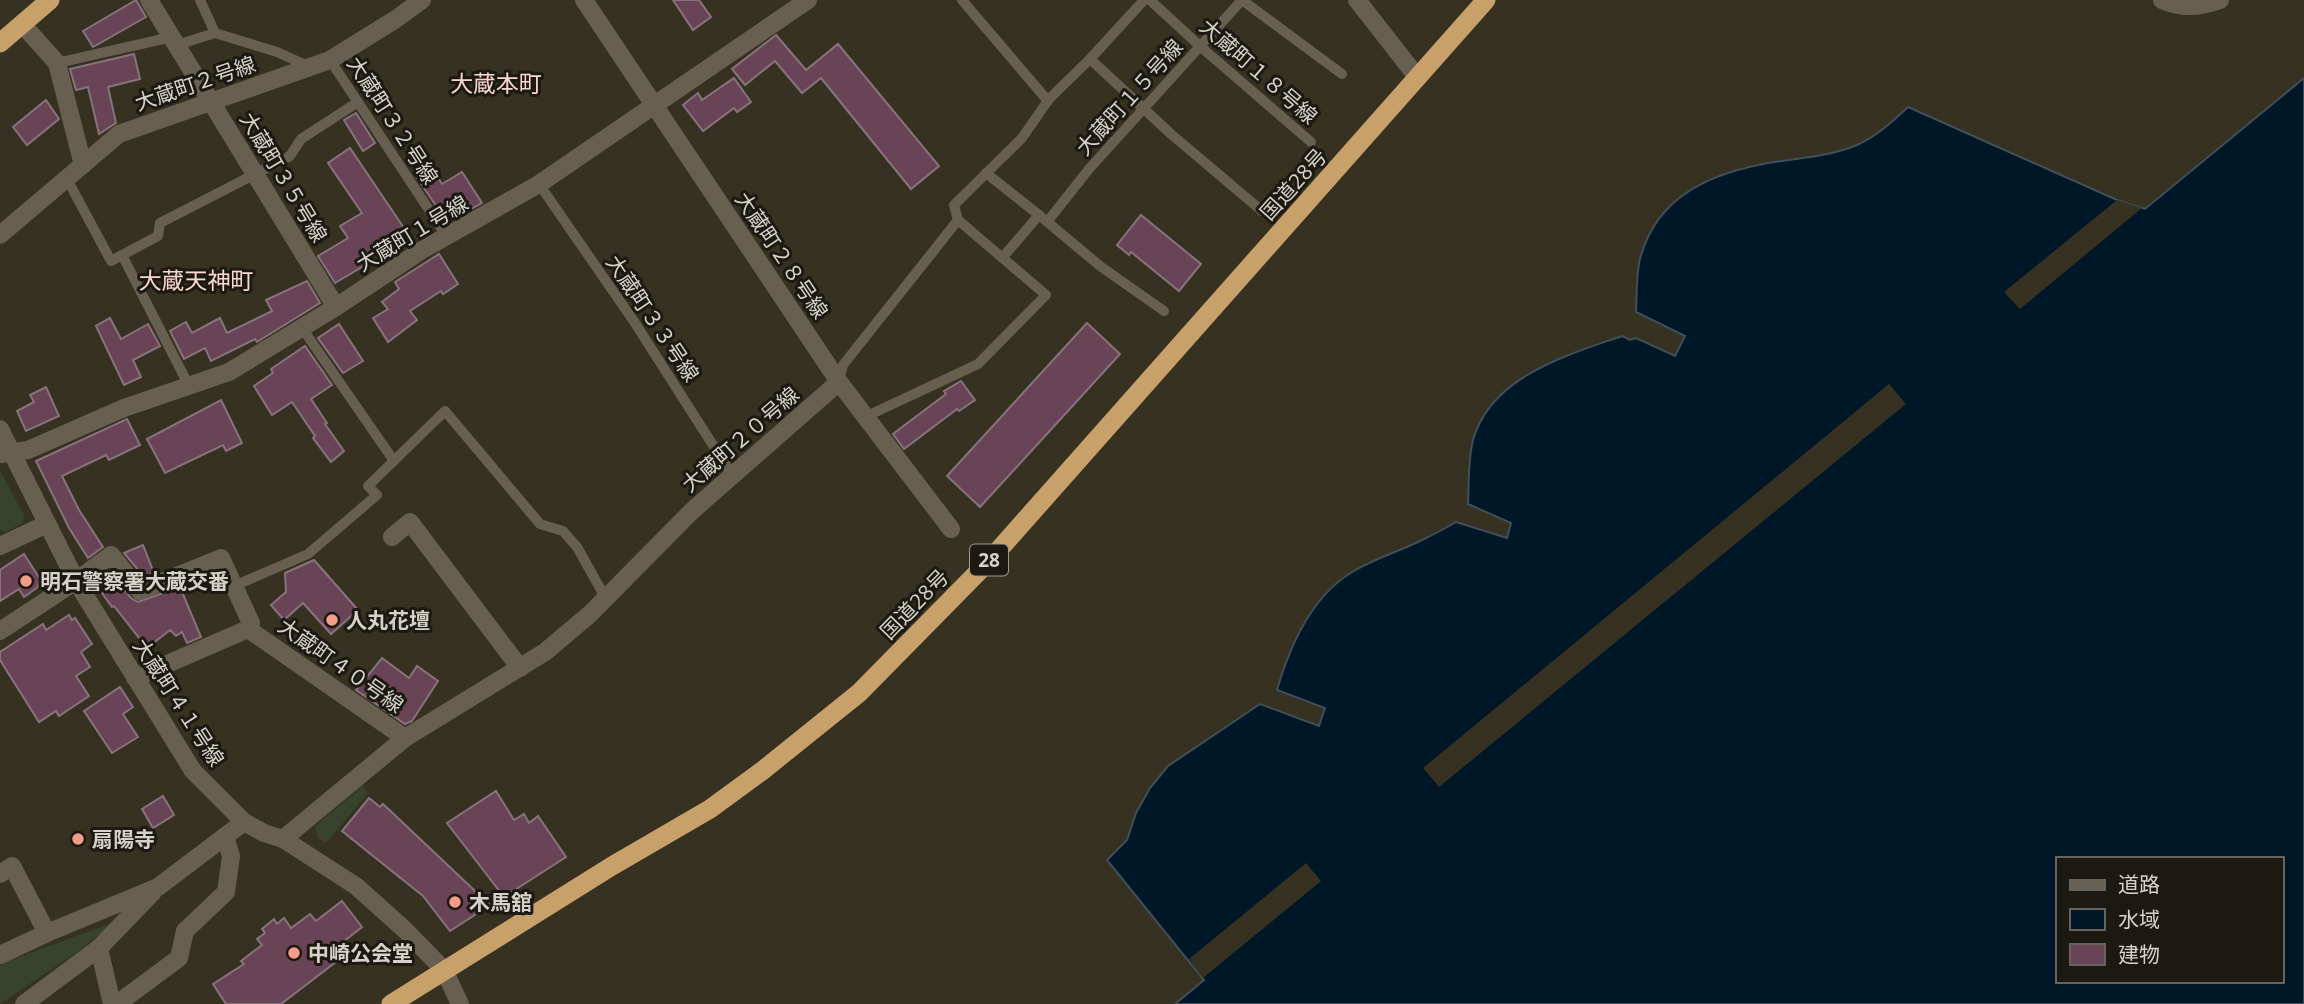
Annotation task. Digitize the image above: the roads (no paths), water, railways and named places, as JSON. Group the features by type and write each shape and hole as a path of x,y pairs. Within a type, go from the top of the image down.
{"highway":[{"path":"7,33 50,0"},
{"name":"国道28号","path":"391,1004 612,866 710,809 859,693 988,562 1486,0"}],"street":[{"name":"大蔵町３５号線","path":"149,0 337,307"},
{"name":"大蔵町２号線","path":"0,234 119,134 330,60 422,0"},
{"name":"大蔵町１号線","path":"6,453 28,450 124,408 229,372 447,237 539,184 808,0"},
{"path":"1357,0 1418,78"},
{"path":"2161,0 2200,7 2220,0"},
{"name":"大蔵町２８号線","path":"587,1 839,382 951,529"},
{"path":"7,33 57,64 83,165"},
{"name":"大蔵町２０号線","path":"283,839 405,738 545,652 590,614 693,510 839,382"},
{"name":"大蔵町４１号線","path":"0,429 6,453 76,581 193,771 244,822 283,839 356,886 444,970 460,1004"},
{"path":"392,537 410,522 520,668"},
{"path":"0,546 47,524"},
{"path":"0,631 111,555 140,591 221,558 251,624 248,629"},
{"name":"大蔵町４０号線","path":"135,678 248,629 405,738"},
{"path":"24,1004 99,948 158,887 244,822"},
{"path":"99,948 115,1004 180,958 185,931 226,892 231,856 225,836"},
{"path":"0,874 12,866 47,933"},
{"path":"0,955 158,887"}],"lane":[{"path":"200,0 215,33"},
{"path":"961,0 1048,101"},
{"name":"大蔵町２０号線","path":"839,382 843,365 958,220 954,205 1022,138 1048,101 1144,0"},
{"name":"大蔵町１８号線","path":"1150,0 1311,142"},
{"path":"1242,0 1342,74"},
{"name":"大蔵町１５号線","path":"1003,257 1043,219 1242,0"},
{"path":"57,64 215,33 277,52 310,67"},
{"path":"1090,59 1262,211"},
{"name":"大蔵町３２号線","path":"330,60 447,237"},
{"path":"67,179 111,261 158,236 160,223 290,156 301,139 358,102"},
{"path":"986,173 1100,267 1164,311"},
{"name":"大蔵町３３号線","path":"539,184 635,323 732,475"},
{"path":"864,417 978,364 1046,295 958,220"},
{"path":"122,255 189,386"},
{"path":"302,328 394,461"},
{"path":"234,586 308,554 377,495 368,486 445,411 540,524 563,531 577,547 605,597"}],"water":[{"path":"2304,78 2304,1004 1175,1004 1204,980 1107,860 1127,840 1136,813 1150,788 1168,766 1260,704 1319,726 1325,708 1277,690 1296,639 1305,623 1326,593 1339,581 1362,567 1456,522 1507,538 1511,523 1468,504 1469,471 1473,440 1482,418 1496,399 1514,384 1556,360 1622,336 1630,340 1636,338 1675,356 1685,336 1636,312 1640,259 1648,237 1674,202 1691,190 1730,172 1826,154 1857,145 1878,133 1908,107 2117,200 2145,209"}],"place":[{"name":"明石警察署大蔵交番","path":"26,581"},
{"name":"人丸花壇","path":"332,620"},
{"name":"扇陽寺","path":"78,839"},
{"name":"木馬舘","path":"455,902"},
{"name":"中崎公会堂","path":"294,953"}],"district":[{"name":"大蔵本町","path":"496,83"},
{"name":"大蔵天神町","path":"196,280"}]}
